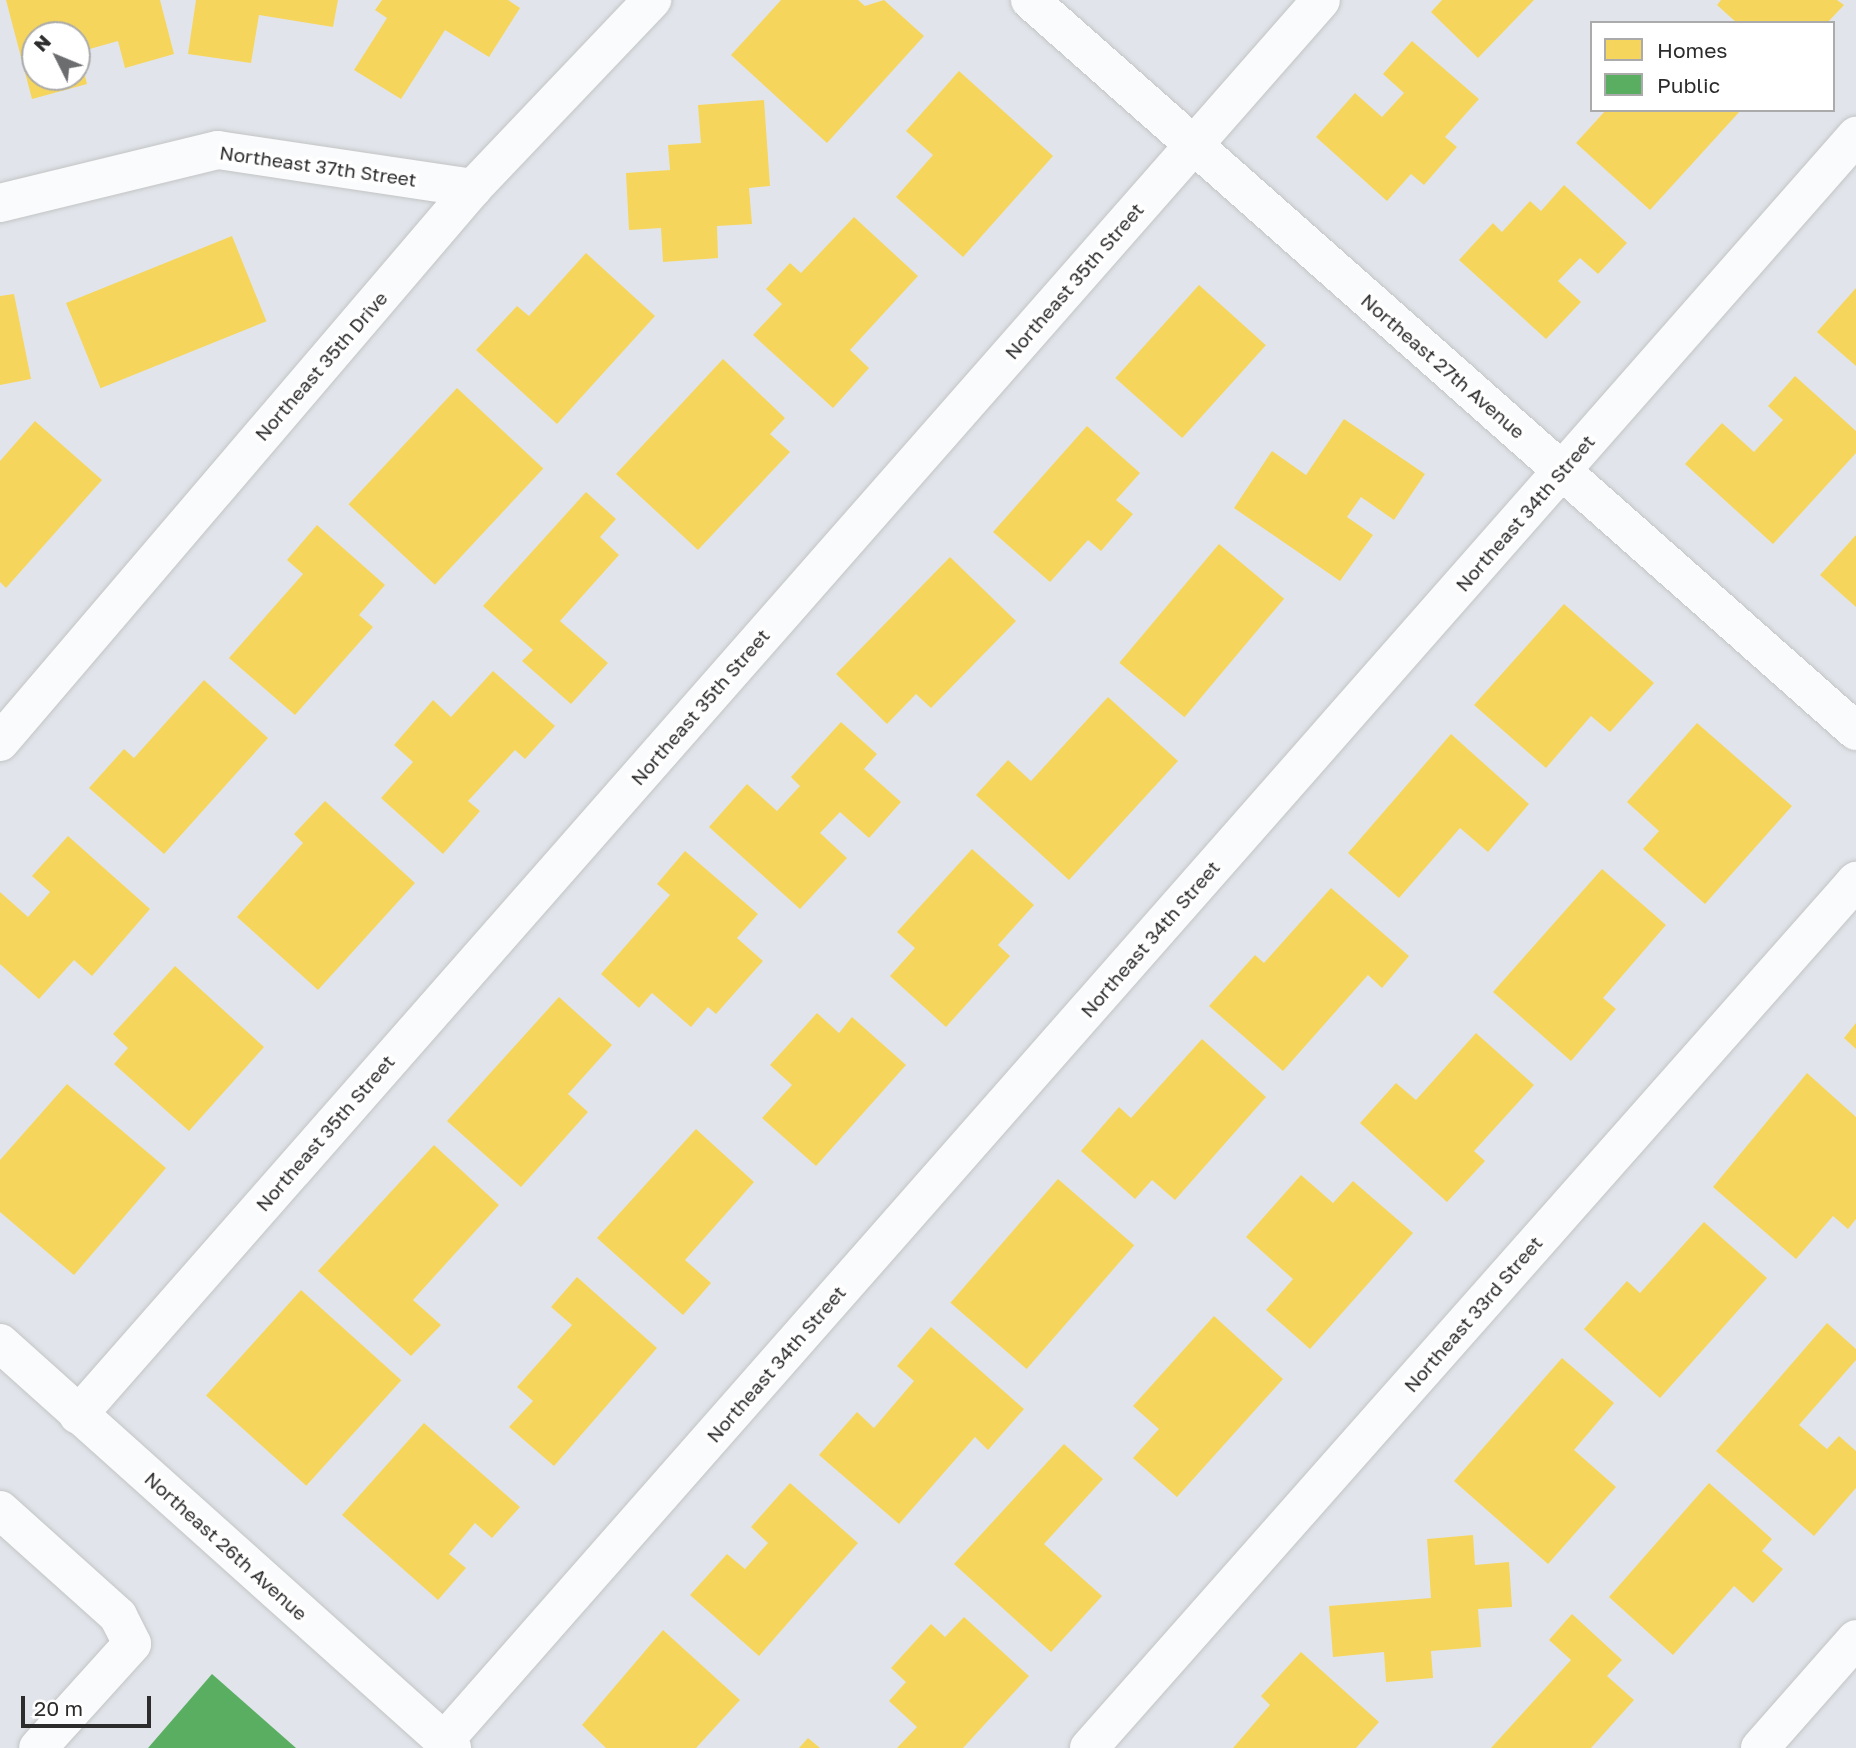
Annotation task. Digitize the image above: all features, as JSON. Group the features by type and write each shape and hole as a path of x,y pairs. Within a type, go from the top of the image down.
{"street":[{"name":"Northeast 35th Drive","path":"0,741 473,188 652,0"},
{"name":"Northeast 27th Avenue","path":"1030,0 1856,731"},
{"name":"Northeast 35th Street","path":"78,1415 1321,0"},
{"name":"Northeast 34th Street","path":"448,1744 1856,136"},
{"name":"Northeast 37th Street","path":"0,203 218,150 473,188"},
{"name":"Northeast 33rd Street","path":"1089,1748 1856,881"},
{"name":"Northeast 26th Avenue","path":"0,1343 448,1744"},
{"path":"0,1510 117,1616 132,1644 38,1748"},
{"path":"1760,1748 1856,1639"}],"building: Homes":[{"path":"6,0 160,0 174,54 125,68 118,41 91,49 91,21 21,21 21,57"},
{"path":"196,0 338,0 333,27 259,15 251,63 188,54"},
{"path":"382,0 508,0 520,8 489,57 445,30 401,99 354,70 387,18 375,10"},
{"path":"781,0 858,0 865,6 884,0 924,36 827,143 731,55"},
{"path":"1442,0 1534,0 1478,58 1431,12"},
{"path":"1721,0 1837,0 1844,5 1829,21 1735,21 1717,5"},
{"path":"1412,41 1479,99 1445,137 1457,147 1424,185 1411,174 1387,201 1316,137 1355,93 1382,117 1404,93 1383,74"},
{"path":"959,71 1053,156 963,257 896,197 933,155 906,131"},
{"path":"30,91 61,91 32,99"},
{"path":"764,100 770,186 749,188 752,224 717,226 718,258 663,262 661,228 629,230 626,173 670,170 668,145 701,143 698,105"},
{"path":"1604,112 1739,112 1650,210 1576,143"},
{"path":"1564,185 1627,243 1598,274 1580,258 1558,281 1581,302 1546,339 1459,260 1493,223 1502,232 1530,201 1541,211"},
{"path":"854,217 918,276 850,350 869,368 833,408 753,335 782,304 766,289 790,263 801,273"},
{"path":"232,236 266,321 100,388 66,303"},
{"path":"586,253 655,316 557,424 476,350 517,306 529,316"},
{"path":"1199,285 1266,345 1182,438 1115,378"},
{"path":"1856,288 1856,366 1817,332"},
{"path":"14,294 31,379 0,385 0,296"},
{"path":"723,359 785,418 770,434 790,452 698,550 616,474"},
{"path":"1795,376 1856,431 1856,453 1773,544 1685,464 1722,423 1754,452 1783,420 1768,406"},
{"path":"457,388 543,468 435,585 349,504"},
{"path":"1344,419 1425,474 1394,520 1361,497 1347,517 1373,535 1340,581 1234,508 1272,451 1306,475"},
{"path":"35,421 102,480 6,588 0,582 0,461"},
{"path":"1087,426 1140,473 1116,500 1133,514 1101,551 1088,540 1050,582 993,532"},
{"path":"586,492 616,519 600,537 619,555 560,621 608,663 571,704 522,661 533,650 483,606"},
{"path":"317,525 385,585 359,615 373,627 295,715 229,658 303,574 287,560"},
{"path":"1856,535 1856,607 1820,575"},
{"path":"1219,544 1284,599 1184,717 1119,663"},
{"path":"950,557 1016,621 931,708 916,694 887,724 836,674"},
{"path":"1564,604 1654,683 1610,732 1591,716 1546,768 1474,705"},
{"path":"493,671 555,726 525,759 515,750 468,801 480,811 443,854 381,798 413,762 394,745 433,700 451,717"},
{"path":"204,680 268,738 164,854 89,788 124,749 134,758"},
{"path":"1108,697 1178,761 1069,880 976,795 1008,760 1031,781"},
{"path":"841,722 877,754 864,769 901,802 869,838 840,812 820,833 847,858 800,909 709,827 747,784 777,811 800,786 791,777"},
{"path":"1697,723 1792,806 1705,904 1643,849 1659,831 1627,802"},
{"path":"1451,734 1529,804 1488,852 1460,828 1399,898 1348,853"},
{"path":"325,801 415,883 318,990 237,917 303,843 294,834"},
{"path":"68,836 150,909 92,976 74,960 39,999 0,964 0,892 28,917 50,892 32,876"},
{"path":"972,849 1034,905 998,945 1010,956 946,1027 890,976 915,948 897,932"},
{"path":"685,851 758,914 737,938 763,961 716,1014 708,1007 691,1027 652,993 639,1008 601,974 670,895 657,884"},
{"path":"1602,869 1666,925 1603,998 1616,1009 1571,1061 1493,992"},
{"path":"1331,888 1409,956 1382,988 1368,975 1283,1071 1209,1006 1255,955 1264,963"},
{"path":"175,966 264,1047 189,1131 114,1064 128,1048 113,1034"},
{"path":"559,997 612,1045 568,1094 588,1112 521,1187 447,1121"},
{"path":"817,1013 839,1033 852,1017 906,1065 816,1166 762,1118 792,1085 770,1065"},
{"path":"1856,1023 1856,1049 1844,1038"},
{"path":"1476,1033 1534,1085 1474,1151 1485,1161 1447,1202 1360,1123 1396,1083 1416,1100"},
{"path":"1202,1039 1266,1097 1175,1200 1152,1180 1135,1199 1081,1151 1119,1107 1131,1118"},
{"path":"1807,1073 1856,1117 1856,1219 1848,1229 1833,1216 1796,1259 1713,1187"},
{"path":"67,1084 166,1168 74,1275 0,1212 0,1160"},
{"path":"696,1129 754,1182 685,1260 711,1283 683,1315 597,1238"},
{"path":"434,1145 499,1205 413,1300 441,1325 411,1356 318,1271"},
{"path":"1301,1175 1333,1203 1353,1181 1413,1233 1310,1349 1266,1310 1293,1279 1246,1237"},
{"path":"1058,1179 1134,1245 1027,1369 950,1303"},
{"path":"1704,1222 1767,1278 1660,1398 1584,1329 1627,1281 1640,1293"},
{"path":"577,1277 657,1348 554,1466 509,1427 533,1401 517,1387 572,1325 551,1307"},
{"path":"301,1290 401,1380 306,1486 206,1396"},
{"path":"1214,1316 1283,1379 1177,1497 1133,1458 1159,1429 1133,1406"},
{"path":"1827,1323 1856,1349 1856,1360 1799,1425 1827,1449 1839,1436 1856,1451 1856,1488 1814,1536 1716,1451"},
{"path":"931,1327 1024,1409 988,1450 975,1437 899,1524 819,1455 857,1412 874,1428 914,1381 897,1366"},
{"path":"1562,1358 1614,1403 1574,1450 1616,1487 1548,1564 1454,1481"},
{"path":"424,1423 520,1507 492,1538 475,1523 449,1554 466,1568 438,1600 342,1515"},
{"path":"1064,1444 1103,1479 1044,1544 1102,1596 1051,1652 954,1564"},
{"path":"790,1483 858,1543 759,1656 690,1595 727,1554 745,1569 768,1543 751,1527"},
{"path":"1709,1483 1772,1539 1762,1551 1783,1569 1753,1603 1734,1586 1673,1655 1609,1597"},
{"path":"1473,1535 1475,1565 1509,1562 1512,1607 1478,1609 1481,1647 1431,1651 1433,1678 1386,1682 1384,1652 1333,1657 1329,1606 1431,1598 1427,1539"},
{"path":"1572,1614 1622,1660 1607,1676 1634,1700 1591,1748 1491,1748 1571,1660 1549,1640"},
{"path":"964,1617 1029,1676 963,1748 897,1748 917,1727 889,1701 906,1682 891,1668 931,1624 945,1637"},
{"path":"663,1630 740,1700 696,1748 606,1748 582,1725"},
{"path":"1301,1652 1379,1722 1356,1748 1233,1748 1270,1705 1261,1696"},
{"path":"808,1738 820,1748 799,1748"}],"building: Public":[{"path":"212,1674 296,1748 148,1748"}]}
